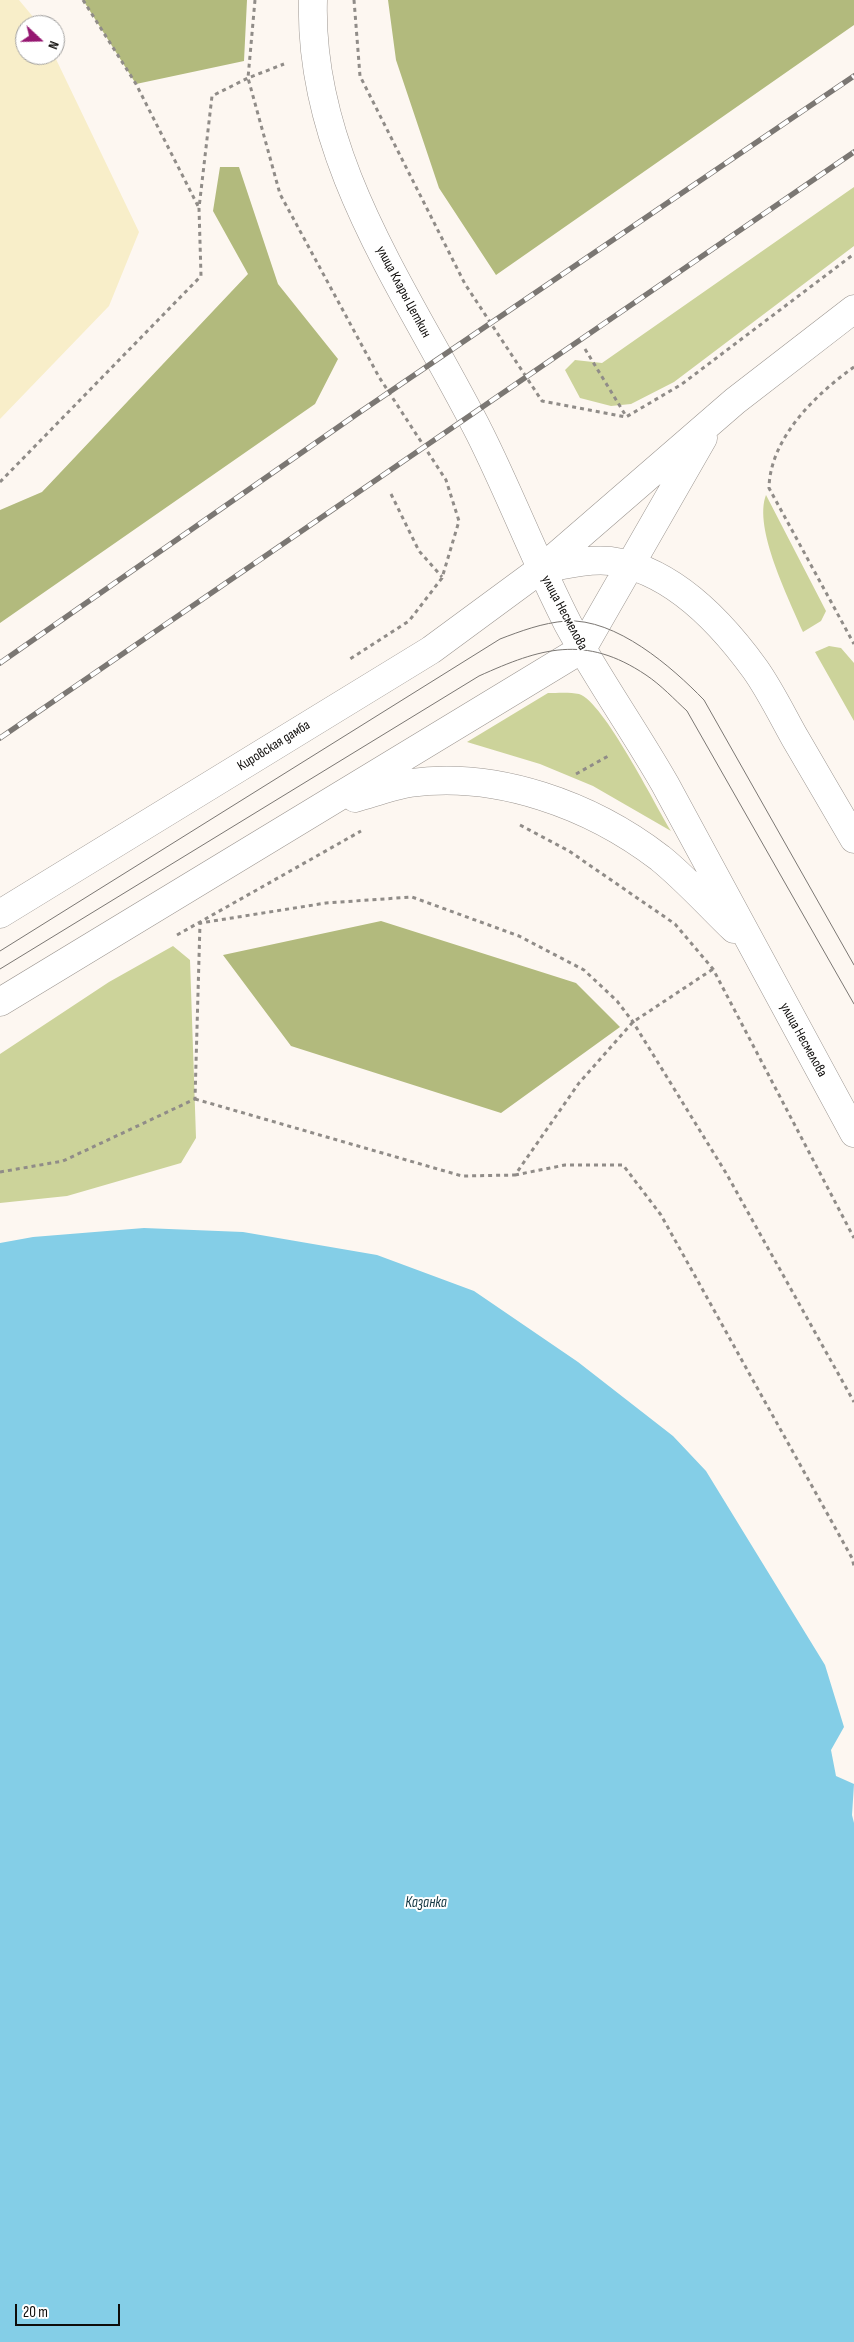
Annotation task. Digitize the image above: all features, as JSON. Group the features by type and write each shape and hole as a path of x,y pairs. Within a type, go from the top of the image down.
{"main road":[{"name":"улица Клары Цеткин","path":"313,0 315,52 322,97 338,156 371,233 480,434 541,569"},
{"name":"Кировская дамба","path":"0,914 431,650 541,569 735,401 854,309"},
{"path":"0,1002 325,807 582,649 631,566 711,422"},
{"name":"улица Несмелова","path":"854,839 756,670 722,627 686,596 658,577 631,566 609,561 580,562 541,569 582,649 666,784 751,946 854,1133"},
{"name":"улица Несмелова","path":"325,807 409,783 457,780 502,786 543,797 584,812 624,834 660,859 751,946"}],"path":[{"path":"83,0 136,84 199,208"},
{"path":"255,0 248,78 280,194 379,377 446,480 459,521 442,578 409,621 342,664"},
{"path":"354,0 360,76 465,284 542,401 626,417 682,384 854,254"},
{"path":"0,482 201,276 199,208 212,96 248,78 315,52"},
{"path":"584,349 626,417"},
{"path":"854,367 830,384 791,426 775,462 769,488 854,644"},
{"path":"391,494 419,551 442,578"},
{"path":"571,777 614,753"},
{"path":"514,822 569,851 675,924 713,969 854,1238"},
{"path":"174,936 360,831 370,828"},
{"path":"200,923 326,903 412,898 519,936 584,970 617,1000 633,1022 726,1173 854,1402"},
{"path":"195,1100 200,923"},
{"path":"515,1175 580,1083 633,1022 713,969"},
{"path":"0,1172 63,1161 195,1100 462,1176 515,1175 565,1165 623,1166 661,1215 852,1558 854,1566"}],"green space":[{"path":"83,0 247,0 244,61 136,84"},
{"path":"388,0 854,0 854,25 496,275 439,188 396,60"},
{"path":"220,167 239,167 278,284 338,359 315,404 0,623 0,510 42,492 248,274 213,211"},
{"path":"854,187 854,246 674,382 631,404 611,406 580,398 565,370 575,360 602,363"},
{"path":"766,495 826,611 821,621 803,632 774,564 768,544 763,509"},
{"path":"829,646 841,648 854,663 854,721 815,652"},
{"path":"548,693 579,694 589,701 602,715 671,831 593,786 540,764 467,742"},
{"path":"381,921 576,983 620,1027 501,1113 291,1046 223,955"},
{"path":"173,946 190,960 196,1138 181,1163 67,1196 0,1203 0,1054 109,982"}],"sand":[{"path":"0,0 19,0 32,15 15,15 15,65 59,65 139,232 109,306 0,419"}],"water":[{"name":"Казанка","path":"144,1228 243,1232 377,1255 474,1291 578,1362 673,1436 706,1471 825,1665 844,1727 831,1750 836,1776 854,1784 852,1815 854,1823 854,2342 0,2342 0,1243 33,1237"}],"tram line":[{"path":"0,951 500,639 540,625 566,621 585,622 604,627 623,636 642,647 676,673 704,700 854,965"},
{"path":"0,969 479,676 523,658 563,650 583,650 603,654 624,662 646,675 687,711 854,1004"}],"railway":[{"path":"0,663 357,414 854,76"},
{"path":"0,738 854,152"}]}
